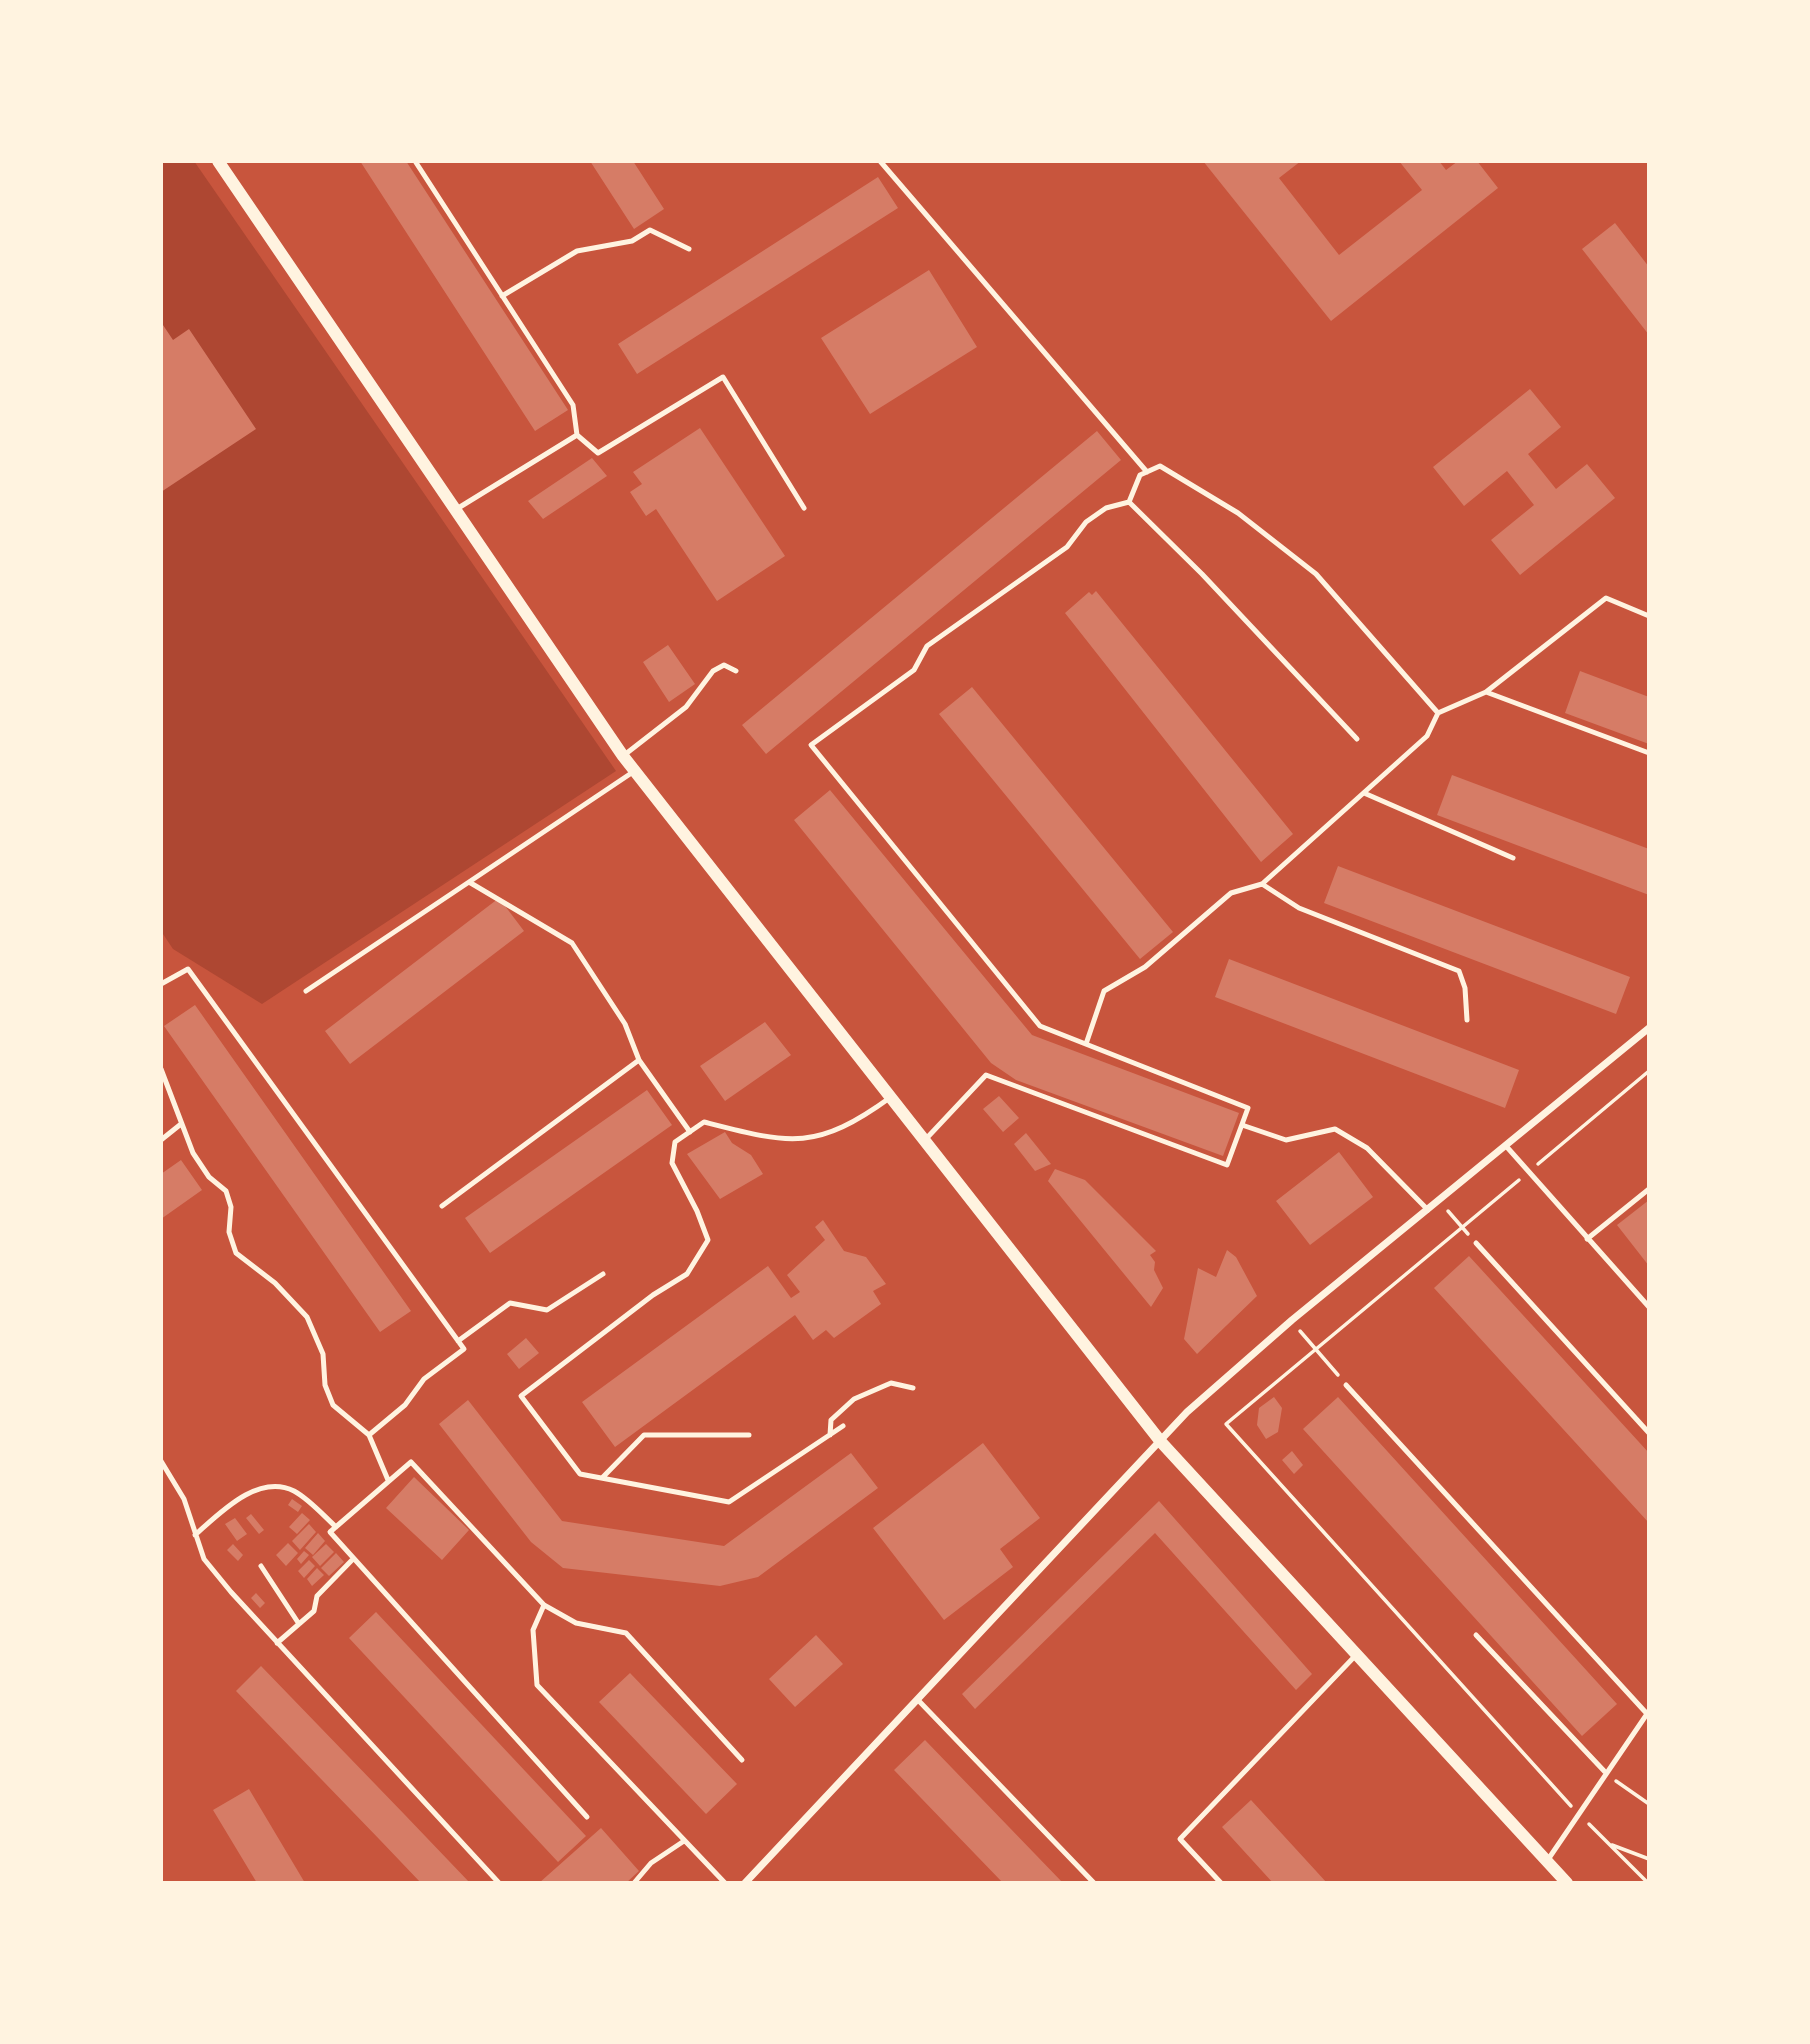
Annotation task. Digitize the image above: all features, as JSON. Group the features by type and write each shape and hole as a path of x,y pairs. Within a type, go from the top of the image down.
{"street":[{"path":"218,161 622,756 1161,1442 1567,1883"},
{"path":"745,1883 1187,1412 1292,1320 1649,1028"}],"lane":[{"path":"415,161 573,405 577,435 598,453 723,377 804,508"},
{"path":"880,161 1147,472"},
{"path":"502,296 577,251 632,241 650,230 689,249"},
{"path":"455,510 577,435"},
{"path":"1129,502 1140,475 1160,466 1238,513 1315,574 1437,713"},
{"path":"1129,502 1202,574 1357,739"},
{"path":"925,1141 986,1075 1227,1166 1248,1108 1040,1026 811,745 914,670 927,646 1067,547 1086,522 1106,508 1129,502"},
{"path":"1086,1044 1104,991 1145,967 1231,893 1262,884 1427,736 1437,713 1486,692 1606,598 1649,616"},
{"path":"622,756 687,707 713,671 724,665 736,671"},
{"path":"1486,692 1649,753"},
{"path":"306,991 635,771"},
{"path":"1364,793 1513,858"},
{"path":"469,882 572,943 625,1024 639,1059 690,1132"},
{"path":"1262,884 1299,908 1459,971 1465,988 1466,1020"},
{"path":"161,985 188,969 464,1349 424,1379 405,1405 369,1435"},
{"path":"442,1206 639,1059"},
{"path":"161,1069 193,1153 209,1177 226,1191 231,1207 229,1233 236,1253 275,1283 307,1317 323,1354 325,1385 332,1405 369,1435 388,1479"},
{"path":"844,1426 729,1502 580,1474 521,1396 653,1295 687,1274 708,1240 697,1211 672,1163 675,1142 704,1122 771,1139 811,1139 855,1124 891,1097"},
{"path":"161,1140 181,1124"},
{"path":"1242,1125 1286,1140 1335,1129 1367,1148 1428,1210"},
{"path":"1506,1146 1649,1307"},
{"path":"1587,1238 1649,1189"},
{"path":"1476,1243 1649,1433"},
{"path":"458,1341 510,1303 547,1310 603,1274"},
{"path":"830,1435 831,1420 854,1399 891,1382 913,1388"},
{"path":"1346,1385 1648,1714 1547,1861"},
{"path":"602,1478 644,1435 749,1435"},
{"path":"161,1461 184,1499 204,1559 277,1643 499,1883"},
{"path":"587,1817 330,1532 388,1479 411,1462 544,1605 576,1623 626,1633 742,1760"},
{"path":"195,1535 220,1513 264,1486 277,1485 295,1492 336,1527"},
{"path":"277,1643 314,1611 317,1596 353,1559"},
{"path":"261,1566 299,1624"},
{"path":"544,1605 533,1630 537,1685 725,1883"},
{"path":"1476,1635 1606,1773"},
{"path":"1221,1883 1180,1839 1357,1654"},
{"path":"918,1700 1094,1883"},
{"path":"634,1883 651,1863 684,1841"}],"path":[{"path":"1648,1883 1578,1814 1226,1424 1317,1351 1649,1071"},
{"path":"1439,1201 1476,1243"},
{"path":"1292,1320 1346,1385"},
{"path":"1606,1773 1649,1804"},
{"path":"1608,1843 1649,1859"}],"shaded area":[{"path":"161,161 194,161 616,771 262,1004 173,949 161,931"}],"building":[{"path":"360,161 406,161 568,410 535,431"},
{"path":"590,161 633,161 664,209 634,229"},
{"path":"1203,161 1301,161 1279,178 1339,255 1422,190 1399,161 1439,161 1446,170 1458,161 1477,161 1498,188 1331,321"},
{"path":"878,177 898,208 637,374 618,344"},
{"path":"1615,223 1649,267 1649,335 1582,249"},
{"path":"929,270 977,347 870,414 821,338"},
{"path":"161,322 173,340 189,329 256,429 161,492"},
{"path":"1530,389 1561,427 1528,454 1556,489 1587,464 1615,498 1520,575 1491,540 1534,505 1507,471 1464,506 1433,467"},
{"path":"700,428 785,556 717,601 656,509 646,516 630,492 642,484 633,472"},
{"path":"1097,431 1121,460 766,754 742,725"},
{"path":"592,458 607,476 543,519 528,501"},
{"path":"1096,591 1293,834 1261,862 1065,613 1089,592 1092,595"},
{"path":"668,645 695,684 669,702 643,662"},
{"path":"1580,671 1649,697 1649,744 1565,713"},
{"path":"972,687 1173,932 1140,959 939,714"},
{"path":"1452,775 1649,849 1649,895 1437,815"},
{"path":"830,790 1032,1035 1239,1113 1223,1156 1016,1080 991,1063 794,820"},
{"path":"1338,866 1630,977 1616,1014 1324,903"},
{"path":"499,898 524,931 350,1064 325,1031"},
{"path":"1229,959 1519,1070 1505,1108 1215,997"},
{"path":"195,1005 411,1311 380,1332 164,1026"},
{"path":"765,1022 791,1055 725,1101 700,1066"},
{"path":"647,1090 672,1125 490,1253 465,1218"},
{"path":"999,1096 1019,1118 1003,1132 983,1109"},
{"path":"725,1132 732,1143 751,1155 763,1174 720,1199 687,1154"},
{"path":"1026,1133 1051,1164 1035,1171 1014,1144"},
{"path":"1339,1152 1373,1197 1310,1245 1276,1201"},
{"path":"181,1160 202,1190 161,1219 161,1174"},
{"path":"1055,1169 1085,1180 1156,1251 1150,1255 1163,1288 1151,1307 1048,1181"},
{"path":"1649,1200 1649,1266 1617,1225"},
{"path":"823,1220 844,1251 866,1257 886,1284 873,1291 881,1304 834,1338 826,1330 813,1340 795,1315 615,1447 582,1402 768,1266 791,1298 800,1292 787,1275 825,1240 815,1227"},
{"path":"1227,1250 1236,1257 1257,1296 1197,1354 1184,1339 1198,1268 1216,1277"},
{"path":"1469,1256 1649,1453 1649,1523 1434,1288"},
{"path":"526,1338 539,1353 519,1369 507,1354"},
{"path":"1274,1397 1282,1408 1278,1432 1266,1439 1257,1425 1259,1408"},
{"path":"1338,1397 1617,1704 1582,1736 1303,1429"},
{"path":"468,1400 562,1521 724,1546 851,1453 878,1488 758,1577 720,1586 563,1568 531,1542 439,1424"},
{"path":"983,1443 1040,1518 1000,1549 1013,1567 944,1620 873,1528"},
{"path":"1292,1451 1303,1465 1294,1474 1282,1460"},
{"path":"414,1477 469,1530 442,1560 386,1508"},
{"path":"292,1499 302,1506 298,1512 288,1505"},
{"path":"1159,1501 1312,1674 1296,1690 1155,1533 975,1709 962,1694"},
{"path":"302,1513 310,1520 297,1534 289,1527"},
{"path":"251,1514 264,1530 259,1534 246,1518"},
{"path":"235,1518 247,1534 237,1541 225,1524"},
{"path":"309,1524 316,1532 300,1550 292,1541"},
{"path":"318,1533 325,1541 313,1555 305,1548"},
{"path":"288,1543 298,1553 286,1566 276,1555"},
{"path":"233,1544 243,1555 238,1561 227,1550"},
{"path":"326,1544 334,1552 320,1566 312,1557"},
{"path":"304,1551 309,1555 301,1564 297,1559"},
{"path":"336,1553 344,1562 329,1576 321,1568"},
{"path":"309,1560 315,1566 304,1578 298,1571"},
{"path":"317,1568 324,1575 312,1586 307,1579"},
{"path":"256,1593 265,1603 260,1608 251,1598"},
{"path":"376,1612 586,1836 558,1862 349,1638"},
{"path":"816,1635 843,1664 795,1707 769,1679"},
{"path":"261,1666 470,1883 421,1883 236,1691"},
{"path":"630,1673 737,1784 706,1814 599,1702"},
{"path":"925,1740 1063,1883 1003,1883 894,1770"},
{"path":"249,1789 305,1883 257,1883 213,1810"},
{"path":"1251,1800 1327,1883 1273,1883 1222,1827"},
{"path":"601,1828 639,1871 626,1883 539,1883"}]}
